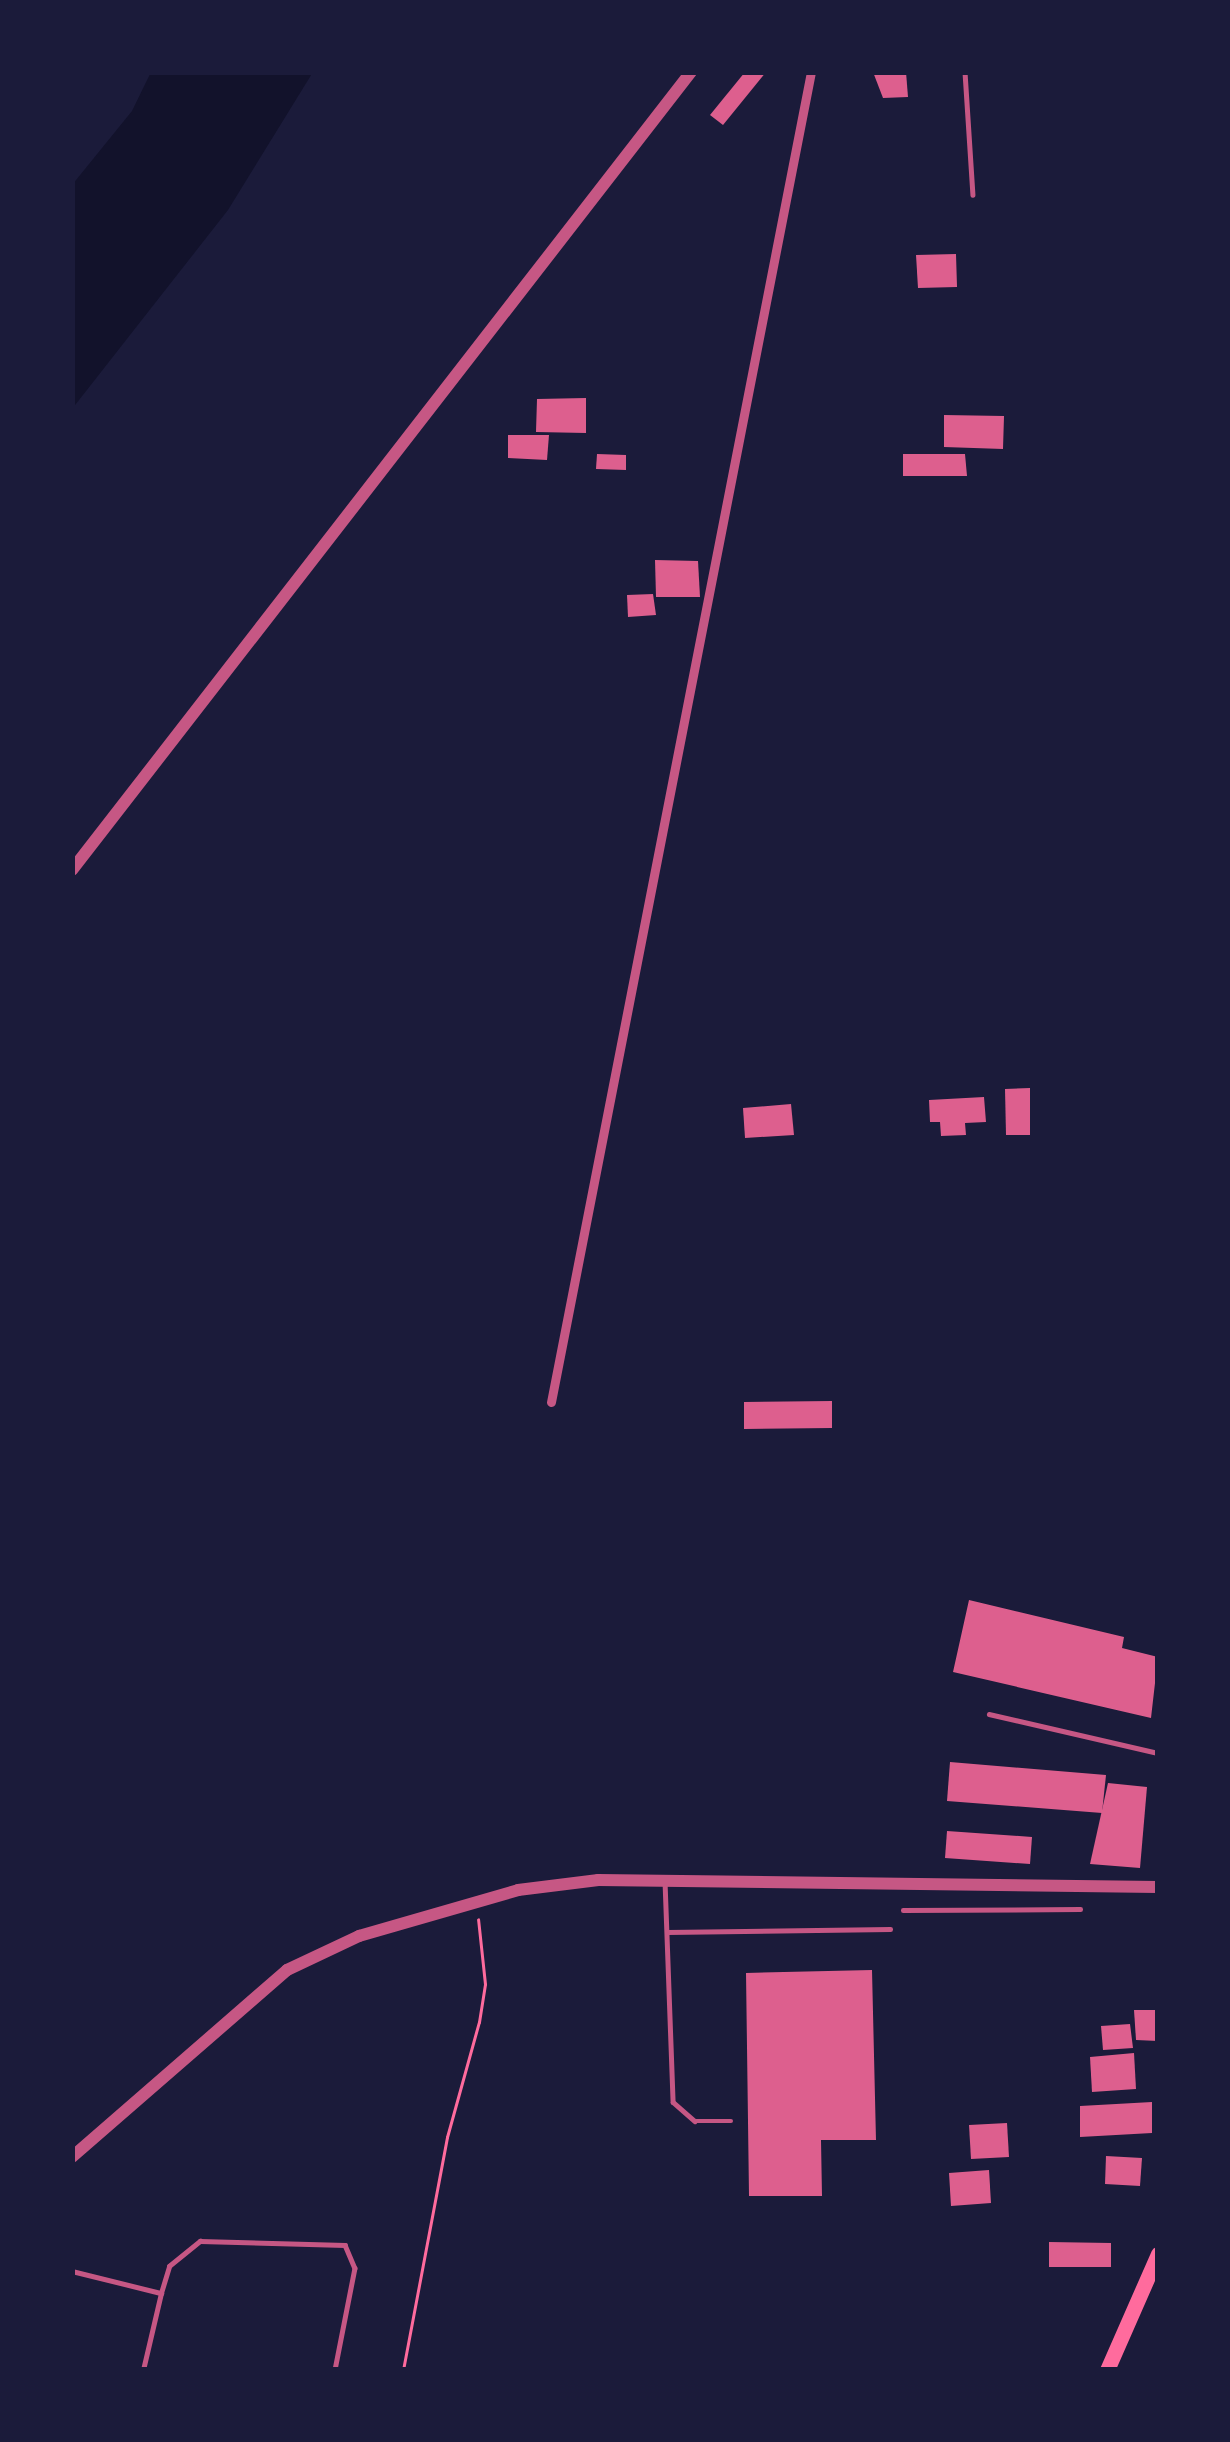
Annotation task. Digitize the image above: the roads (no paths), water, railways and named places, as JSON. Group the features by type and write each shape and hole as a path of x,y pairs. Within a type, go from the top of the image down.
{"main road":[{"path":"1107,2370 1158,2254"}],"street":[{"path":"72,870 691,72"},
{"path":"551,1402 811,72"},
{"path":"72,2161 286,1970 359,1936 475,1902 572,1882 1158,1887"}],"lane":[{"path":"965,72 973,195"},
{"path":"989,1714 1158,1753"},
{"path":"665,1880 673,2102 695,2121 731,2121"},
{"path":"904,1910 1080,1909"},
{"path":"666,1932 890,1929"},
{"path":"142,2370 169,2266 200,2241 345,2245 355,2267 335,2370"},
{"path":"72,2271 161,2293"}]}
